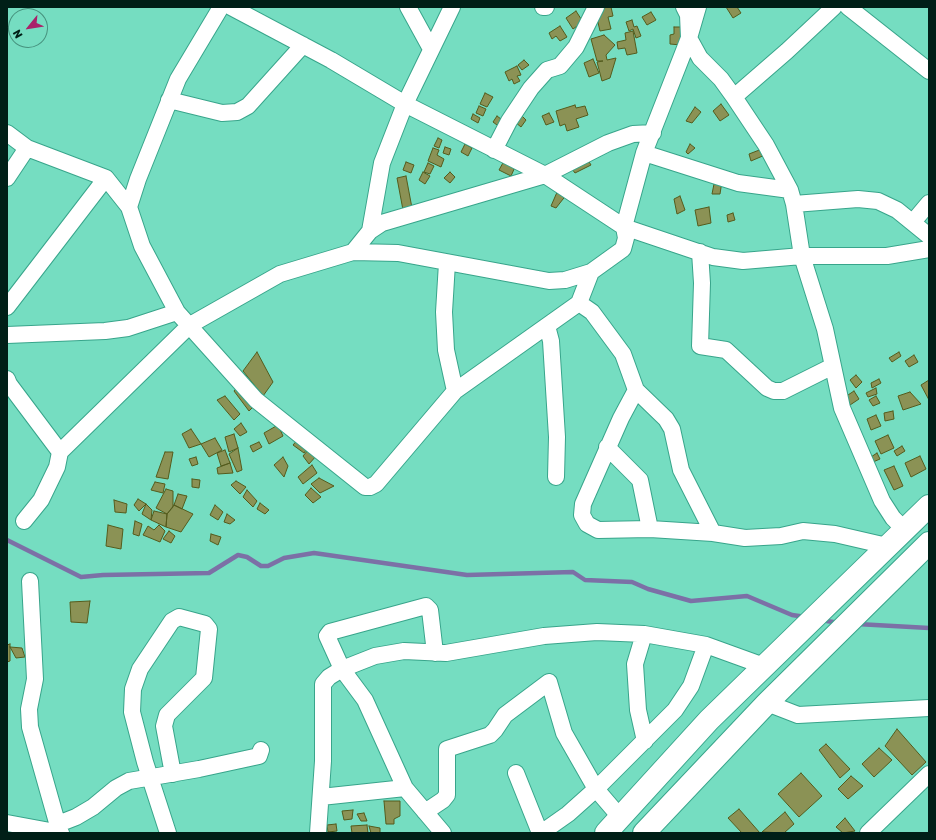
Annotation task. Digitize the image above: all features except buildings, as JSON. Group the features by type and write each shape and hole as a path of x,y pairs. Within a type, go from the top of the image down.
{"main road":[{"path":"606,833 709,720 929,506"},
{"path":"644,833 767,703 929,543"}],"street":[{"path":"129,206 178,79 221,7"},
{"path":"231,7 303,45 405,104 545,175 624,227 713,257 743,261 802,256 887,256 929,249"},
{"path":"408,7 431,49"},
{"path":"370,230 382,163 405,104 452,7"},
{"path":"494,150 509,121 531,88 547,70 560,66 576,47 596,7"},
{"path":"684,7 688,15 689,38 700,58 721,79 766,145 792,197 802,256 826,329 842,408 882,501 893,518 904,529"},
{"path":"24,521 41,500 57,467 60,452 190,325 280,274 353,252 398,253 549,281 565,280 591,272 623,249 626,238 624,227 644,153 689,38 698,7"},
{"path":"734,97 787,51 834,7"},
{"path":"848,7 929,71"},
{"path":"169,100 222,113 237,112 248,106 303,45"},
{"path":"7,133 27,148 106,178 129,206 142,246 178,312 256,400 366,487 370,488 376,484 455,391 580,302 591,272"},
{"path":"353,252 370,230 382,223 545,175 608,143 633,134 653,133"},
{"path":"7,178 27,148"},
{"path":"644,153 738,183 792,197 878,201 897,210 929,236"},
{"path":"7,307 106,178"},
{"path":"913,222 929,203"},
{"path":"700,252 702,283 700,346 726,350 767,388 774,392 783,391 833,366"},
{"path":"447,263 444,312 446,350 455,391"},
{"path":"580,302 592,312 623,354 636,390 658,410 669,423 681,470 713,533"},
{"path":"7,335 128,328 178,312"},
{"path":"547,326 551,341 558,437 556,478"},
{"path":"7,379 8,384 60,452"},
{"path":"636,390 607,447 583,504 582,515 587,524 598,530 650,530 713,533 746,538 781,536 803,531 835,534 888,546"},
{"path":"607,447 640,480 650,530"},
{"path":"30,581 35,679 29,709 30,727 60,831"},
{"path":"436,653 430,610 426,606 330,632 327,636 342,669 365,700 405,788 443,833"},
{"path":"168,833 149,777 132,712 133,689 140,669 172,621 179,618 205,624 209,629 204,678 166,715 164,726 173,774"},
{"path":"318,833 321,797 323,684 325,680 342,669 376,656 397,652 446,654 544,636 576,633 644,634 706,646 764,666"},
{"path":"644,634 635,664 638,710 646,741"},
{"path":"516,773 541,833 568,814 596,789 646,741 675,710 691,686 706,646"},
{"path":"425,812 443,800 447,795 447,749 490,735 495,730 504,715 549,682 564,733 596,789 620,817"},
{"path":"767,703 798,716 929,708"},
{"path":"7,823 60,831 76,817 93,807 116,788 129,781 173,774 259,756 261,750"},
{"path":"868,833 929,774"},
{"path":"321,797 405,788"}],"waterway":[{"path":"7,540 81,577 103,575 209,573 238,555 247,557 261,566 268,566 284,558 314,553 467,575 573,572 585,580 632,582 648,589 691,601 747,596 792,615 806,617"},
{"path":"821,620 839,623"},
{"path":"857,624 929,628"}]}
